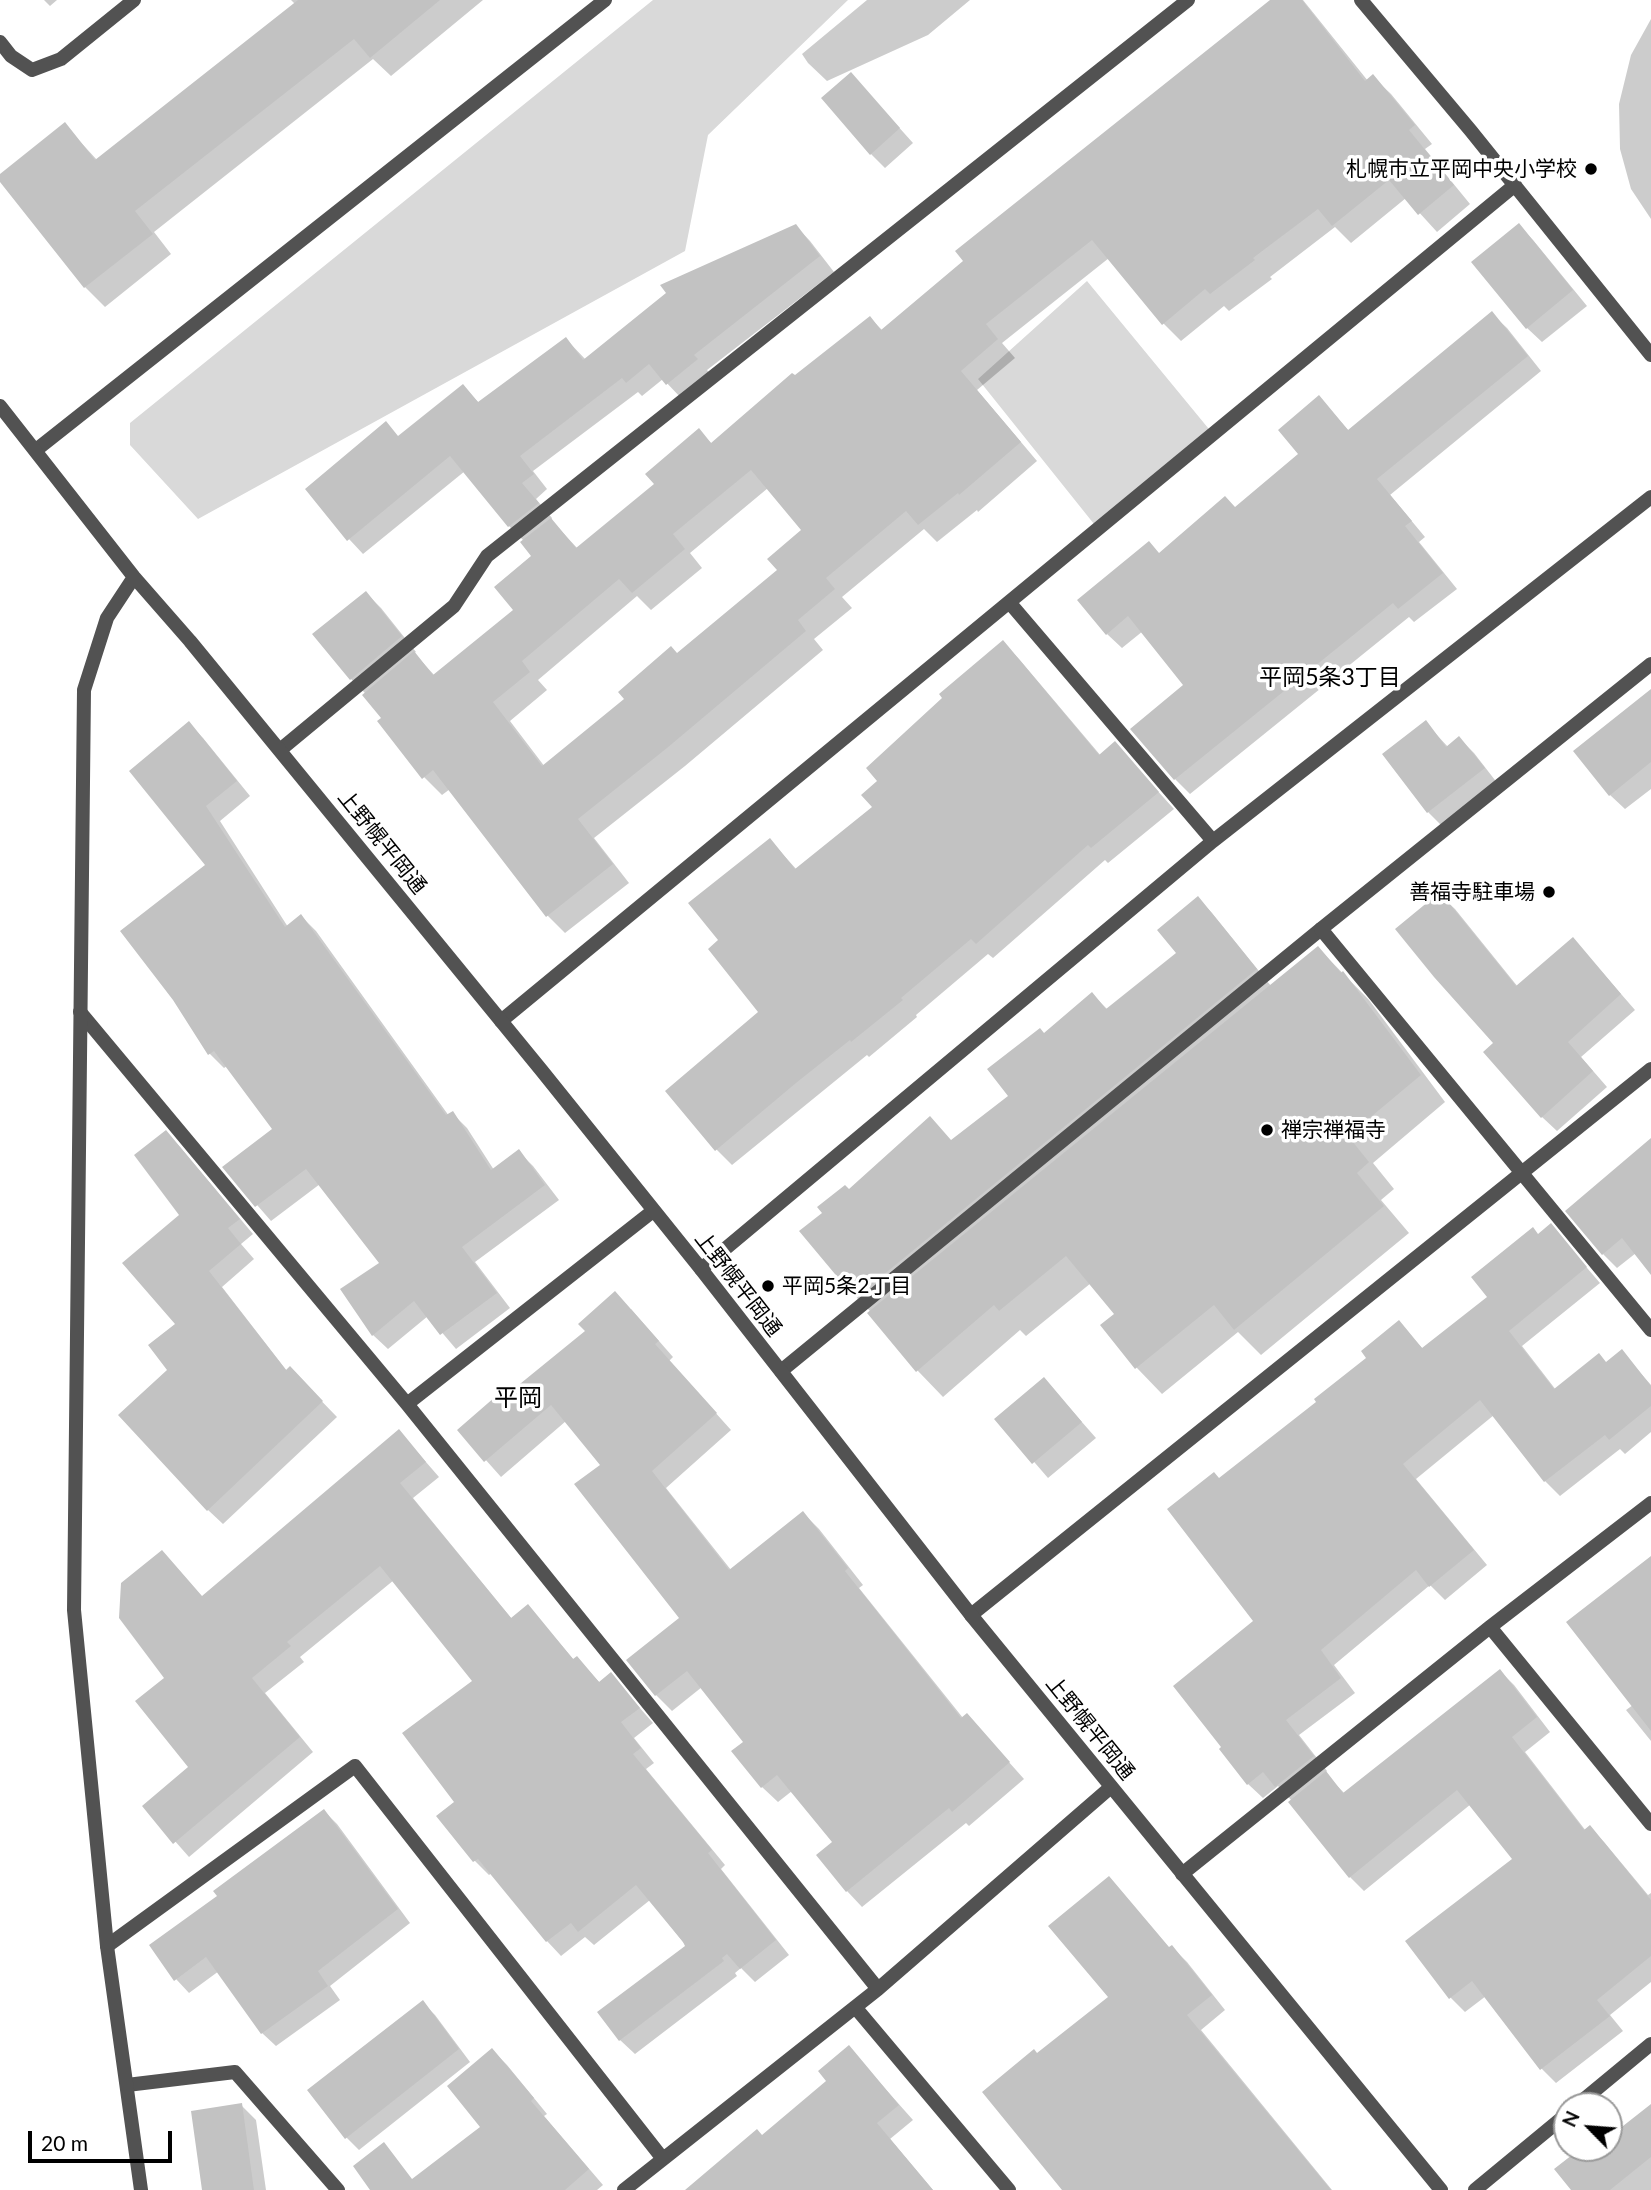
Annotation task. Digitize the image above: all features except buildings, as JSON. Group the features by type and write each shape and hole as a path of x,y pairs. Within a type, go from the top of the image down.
{"street":[{"path":"0,42 11,56 33,70 61,58 134,0"},
{"path":"36,450 606,0"},
{"path":"280,750 454,606 487,555 1188,0"},
{"path":"1361,0 1515,185 1651,355"},
{"path":"501,1021 1515,185"},
{"name":"上野幌平岡通","path":"0,406 134,577 280,750 701,1269 971,1615 1441,2190"},
{"path":"701,1269 1213,841 1651,497"},
{"path":"134,577 107,618 84,690 74,1611 107,1946 141,2190"},
{"path":"1009,602 1213,841"},
{"path":"780,1371 1321,929 1651,664"},
{"path":"1321,929 1651,1330"},
{"path":"80,1012 407,1404 878,1989"},
{"path":"971,1615 1651,1069"},
{"path":"407,1404 653,1210"},
{"path":"1182,1874 1490,1627 1651,1503"},
{"path":"1490,1627 1651,1824"},
{"path":"107,1946 355,1766 663,2159"},
{"path":"624,2190 878,1989 1111,1787"},
{"path":"855,2007 1009,2190"},
{"path":"1593,2092 1651,2044"},
{"path":"127,2085 234,2072 338,2190"},
{"path":"1475,2190 1553,2126"}],"shaded area":[{"path":"653,0 848,0 708,135 685,251 198,519 130,445 130,423"},
{"path":"1087,281 1213,434 1098,529 978,379"}],"place":[{"name":"札幌市立平岡中央小学校","path":"1591,169"},
{"name":"善福寺駐車場","path":"1549,892"},
{"name":"禅宗禅福寺","path":"1267,1130"},
{"name":"平岡5条2丁目","path":"768,1286"}],"district":[{"name":"平岡5条3丁目","path":"1330,678"},
{"name":"平岡","path":"518,1398"}]}
